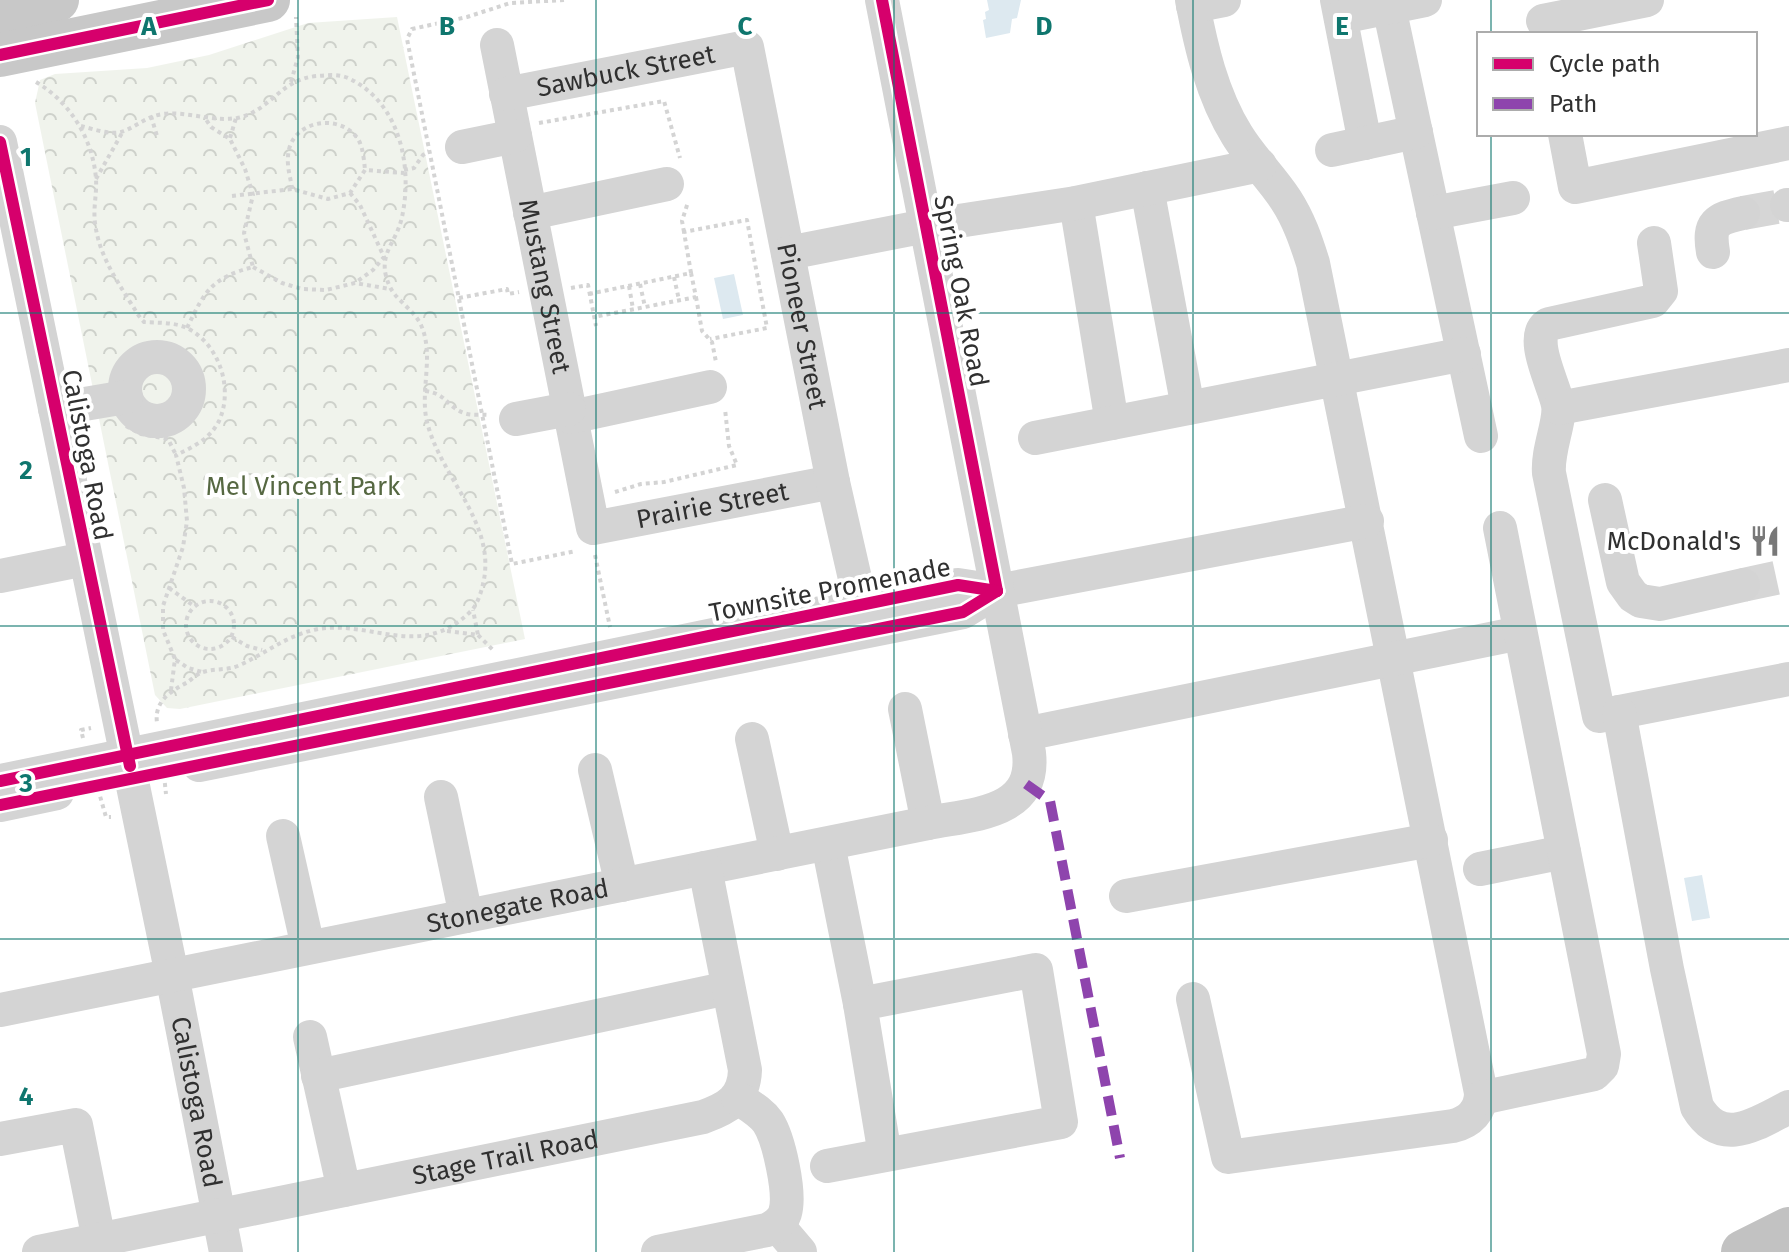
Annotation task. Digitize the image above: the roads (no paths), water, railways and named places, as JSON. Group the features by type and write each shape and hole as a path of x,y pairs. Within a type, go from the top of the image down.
{"highway":[{"path":"1743,1252 1789,1229"}],"main road":[{"path":"0,12 57,0"},
{"path":"14,67 282,9"}],"street":[{"name":"Spring Oak Road","path":"882,0 1031,764 1026,784"},
{"path":"1365,143 1339,8 1389,7 1425,0"},
{"path":"1543,18 1647,0"},
{"path":"1193,999 1228,1157 1453,1126 1470,1119 1481,1098 1322,296 1306,240 1286,199 1239,139 1223,111 1215,90 1203,2"},
{"path":"1389,7 1481,436"},
{"name":"Mustang Street","path":"497,45 506,94 521,131 530,213 570,413 588,531"},
{"name":"Sawbuck Street","path":"506,94 747,47"},
{"name":"Pioneer Street","path":"747,47 833,482 861,605"},
{"path":"446,149 521,131"},
{"path":"1332,150 1416,132"},
{"path":"1565,136 1575,187 1789,143"},
{"name":"Calistoga Road","path":"0,142 7,207 55,409 130,766 226,1252"},
{"path":"788,253 926,226 1076,203 1260,165"},
{"path":"530,213 679,183"},
{"path":"1147,188 1188,408"},
{"path":"1433,213 1513,198"},
{"path":"1076,203 1112,423"},
{"path":"1713,252 1718,235 1744,219"},
{"path":"1654,243 1661,291 1653,301 1549,324 1540,334 1559,408 1548,456 1557,517 1599,716 1789,679"},
{"path":"1035,438 1464,354"},
{"path":"1559,408 1789,365"},
{"path":"516,419 717,389"},
{"path":"55,409 121,407"},
{"name":"Prairie Street","path":"588,531 833,482"},
{"path":"1615,496 1623,582 1627,590 1641,601 1650,604 1673,602 1743,585"},
{"path":"997,591 1367,521"},
{"path":"1481,1098 1594,1074 1602,1066 1604,1054 1500,528"},
{"path":"0,576 85,559"},
{"name":"Townsite Promenade","path":"0,805 130,766 861,605 958,585 997,591"},
{"name":"Townsite Promenade","path":"0,781 130,766 963,612 997,591"},
{"path":"1025,734 1520,633"},
{"path":"905,709 928,823"},
{"path":"1619,712 1667,969 1697,1107 1712,1124 1733,1131 1789,1107"},
{"path":"752,739 777,854"},
{"path":"595,770 622,885"},
{"name":"Stonegate Road","path":"0,1010 1002,807 1019,795 1026,784"},
{"path":"441,797 466,916"},
{"path":"283,836 308,947"},
{"path":"1126,896 1431,840"},
{"path":"828,844 860,1004 885,1155"},
{"path":"1480,869 1564,852"},
{"path":"658,1252 767,1230 777,1225 784,1216 787,1196 776,1141 769,1123 738,1098 745,1070 705,868"},
{"path":"827,1166 1061,1122 1036,970 860,1004"},
{"path":"318,1076 728,988"},
{"path":"310,1037 344,1190"},
{"name":"Stage Trail Road","path":"39,1252 703,1117 723,1110 738,1098"},
{"path":"0,1139 76,1125 99,1240"},
{"path":"777,1225 800,1252"}],"tunnel":[{"path":"1743,213 1787,205"},
{"path":"1743,585 1789,575"}],"place":[{"name":"McDonald's","path":"1765,541"}],"park label":[{"name":"Mel Vincent Park","path":"303,486"}]}
